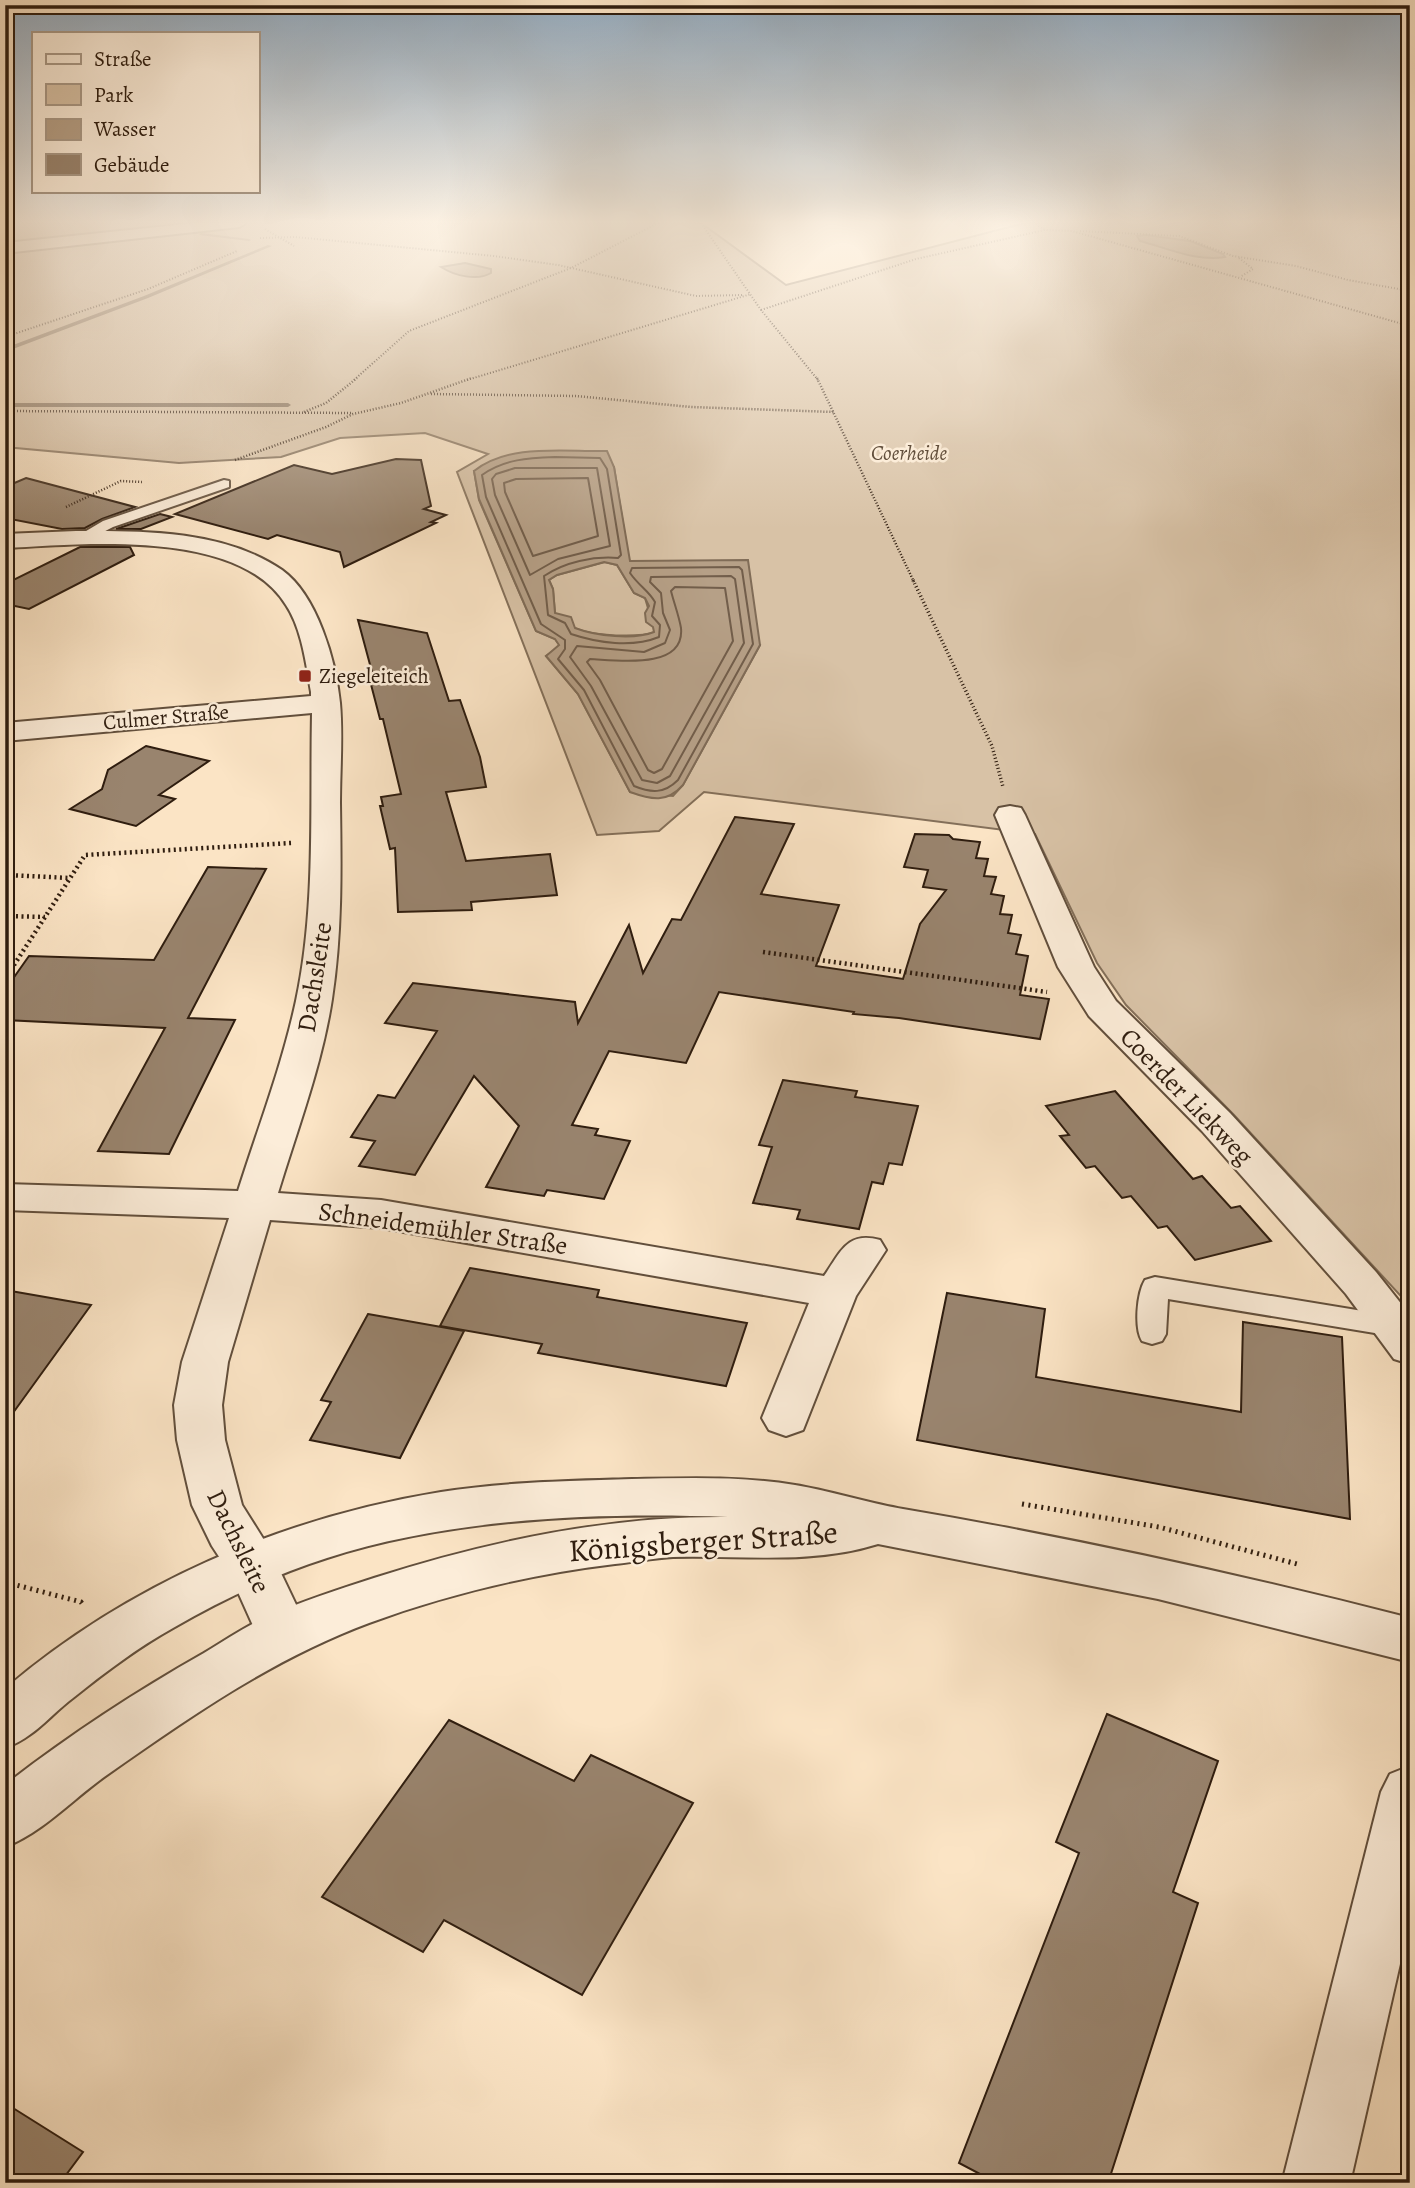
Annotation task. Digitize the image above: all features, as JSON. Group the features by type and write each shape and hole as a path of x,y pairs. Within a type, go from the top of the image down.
{"street":[{"name":"Dachsleite","path":"5,541 83,537 146,538 197,545 236,556 273,575 296,600 323,676 326,703 324,914 314,1000 298,1064 205,1362 198,1405 201,1440 217,1505 230,1532 251,1563 283,1634"},
{"name":"Culmer Straße","path":"5,732 326,703"},
{"name":"Coerder Liekweg","path":"1010,814 1076,967 1102,1008 1216,1122 1362,1283 1401,1337"},
{"name":"Schneidemühler Straße","path":"5,1197 255,1205 381,1214 835,1293"},
{"path":"786,1418 835,1293 865,1250"},
{"name":"Königsberger Straße","path":"5,1724 30,1700 88,1655 144,1620 251,1563 376,1524 491,1505 559,1500 702,1499 795,1504 883,1526 1070,1558 1160,1577 1410,1640"},
{"name":"Königsberger Straße","path":"5,1820 63,1774 153,1712 283,1634 352,1607 434,1580 562,1550 671,1537 798,1538 883,1526"},
{"path":"1316,2183 1410,1791"}],"lane":[{"path":"83,537 108,524 224,484"},
{"path":"1152,1334 1155,1287 1401,1337"}],"path":[{"path":"5,337 40,325"},
{"path":"304,412 326,403 385,355 392,345 409,331 424,325"},
{"path":"5,411 353,414 383,408 648,325"},
{"path":"774,325 815,373 834,412 992,746 1010,814"},
{"path":"427,394 576,396 691,407 834,412"},
{"path":"227,463 326,427 353,414"},
{"path":"63,509 121,481 143,482"},
{"path":"5,979 85,855 323,841"},
{"path":"5,875 71,878"},
{"path":"5,916 46,917"},
{"path":"763,952 1096,999"},
{"path":"5,1582 81,1602"}],"green space":[{"name":"Coerheide","path":"5,325 1410,325 1410,1306 1234,1115 1126,1005 1097,963 1035,834 704,792 659,831 597,835 457,472 488,454 425,433 340,438 281,457 179,463 5,447","holes":["614,467 629,561 760,645 683,785 673,796 630,792 578,694 546,656 560,646 555,639 536,631 479,500 474,471"]},
{"path":"605,562 617,565 634,593 645,598 655,632 628,636 604,635 577,629 555,613 553,589 549,580 557,575"}],"water":[{"path":"555,450 607,451 614,467 630,561 748,560 760,645 683,785 671,795 659,798 630,792 578,694 546,656 559,645 555,639 536,631 479,499 474,471 503,456 520,453","holes":["604,562 617,565 634,593 645,598 649,606 645,613 646,622 653,627 654,632 626,636 593,633 575,628 571,617 555,613 553,589 549,580 557,575"]}],"building":[{"path":"396,459 421,460 431,506 424,509 446,515 431,522 436,523 344,567 340,552 277,535 268,539 175,514 294,465 332,474"},
{"path":"26,478 135,507 85,528 62,529 5,518 5,487"},
{"path":"160,514 172,517 141,529 116,529"},
{"path":"80,547 130,547 134,555 29,609 5,604 5,584"},
{"path":"358,620 427,633 449,701 460,700 480,757 486,787 446,792 466,861 550,854 557,895 471,902 472,910 398,912 395,848 390,849 380,806 383,806 381,797 401,794 383,719 380,719 368,673 372,672"},
{"path":"146,746 209,761 159,795 175,799 136,826 70,809 102,789 108,770"},
{"path":"735,817 794,824 761,894 839,905 816,966 903,979 920,924 946,890 923,887 928,870 904,867 915,834 949,835 953,839 980,842 976,858 988,859 984,876 996,877 991,894 1004,896 1000,914 1012,915 1008,933 1021,935 1016,954 1028,956 1020,995 1049,999 1040,1039 899,1018 853,1014 854,1012 719,992 686,1063 609,1051 572,1125 598,1129 595,1135 630,1141 604,1199 547,1190 544,1196 486,1187 519,1126 474,1076 415,1175 359,1166 375,1141 351,1137 378,1095 395,1098 437,1031 385,1023 413,983 575,1002 578,1023 629,925 643,973 672,919 681,920"},
{"path":"208,867 266,869 188,1018 235,1020 169,1154 98,1151 165,1028 5,1020 5,990 29,956 154,960"},
{"path":"783,1080 857,1091 855,1097 918,1106 902,1165 889,1163 883,1184 872,1182 859,1229 797,1219 800,1210 753,1203 772,1147 759,1145"},
{"path":"1115,1091 1193,1179 1202,1176 1231,1208 1240,1206 1271,1241 1195,1260 1167,1226 1158,1228 1131,1196 1122,1198 1095,1166 1086,1168 1060,1136 1069,1135 1046,1106"},
{"path":"470,1268 599,1290 597,1297 747,1323 726,1386 538,1353 542,1344 440,1326"},
{"path":"5,1290 91,1305 5,1424"},
{"path":"947,1293 1045,1309 1036,1377 1241,1412 1243,1322 1342,1337 1350,1519 917,1440"},
{"path":"368,1314 464,1331 400,1458 310,1440 331,1402 321,1400"},
{"path":"1107,1714 1218,1761 1173,1892 1198,1903 1108,2183 997,2183 959,2163 1079,1853 1056,1842"},
{"path":"449,1720 574,1781 591,1755 693,1803 582,1995 444,1920 423,1952 322,1897"},
{"path":"5,2103 83,2152 60,2183 5,2183"}],"waterway":[{"path":"5,350 71,325"},
{"path":"5,405 288,405"}],"place":[{"name":"Ziegeleiteich","path":"305,676"}]}
